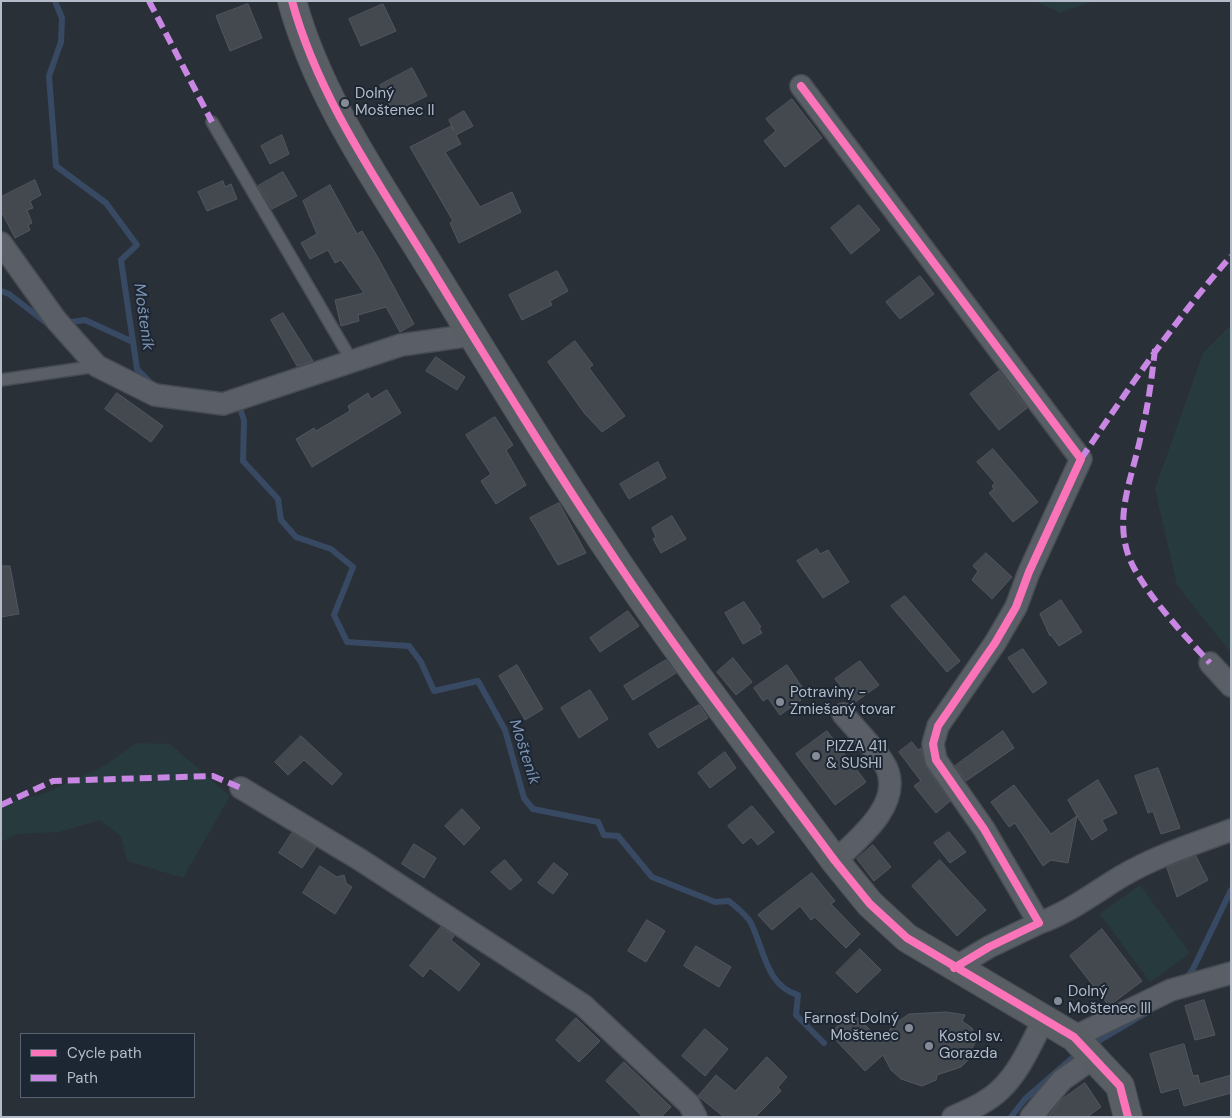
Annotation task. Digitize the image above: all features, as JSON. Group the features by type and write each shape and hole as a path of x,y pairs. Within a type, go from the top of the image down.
{"street":[{"path":"292,1 310,55 337,110 472,335 615,559 834,861 886,920 907,938 954,968 1044,1019 1083,1045 1120,1086 1128,1117"},
{"path":"801,86 1081,459 1029,572 1016,607 995,644 938,726 933,744 936,760 984,829 1039,923"},
{"path":"4,252 60,324 97,366 155,395 231,402 353,363 400,345 472,335"},
{"path":"1210,663 1231,686"},
{"path":"834,861 877,821 891,788 887,768 843,714"},
{"path":"241,788 359,859 583,1005 689,1104 696,1117"},
{"path":"954,968 989,947 1039,923 1063,914 1123,876 1166,854 1231,830"},
{"path":"1032,1117 1062,1080 1083,1045 1180,988 1231,973"},
{"path":"953,1117 973,1108 1001,1089 1024,1056 1044,1019"}],"lane":[{"path":"212,122 353,363"},
{"path":"1,380 97,366"}],"green space":[{"path":"1035,1 1094,1 1060,13"},
{"path":"1231,325 1231,653 1177,585 1155,489 1203,353"},
{"path":"136,743 170,744 230,796 183,878 127,861 121,836 100,820 60,832 17,834 1,842 1,804 43,794 104,766"},
{"path":"1140,885 1190,953 1150,982 1100,914"}],"building":[{"path":"248,4 262,38 230,51 216,16"},
{"path":"383,4 396,31 361,46 349,19"},
{"path":"412,68 427,96 393,112 380,85"},
{"path":"792,99 822,138 785,167 764,141 776,131 766,119"},
{"path":"464,111 473,126 456,135 461,144 445,152 480,207 512,192 521,212 459,243 450,223 453,221 410,147 451,126 454,131 449,120"},
{"path":"282,135 289,154 270,164 261,146"},
{"path":"283,172 297,196 272,209 258,186"},
{"path":"35,180 41,195 30,201 33,208 27,210 32,223 28,225 30,230 15,238 1,211 1,197"},
{"path":"223,181 225,187 231,184 237,199 207,211 198,192"},
{"path":"330,185 357,234 362,231 414,324 400,332 386,307 358,315 359,321 341,326 335,300 364,293 341,260 335,263 328,250 310,259 301,243 317,234 303,201"},
{"path":"859,205 880,230 851,254 831,228"},
{"path":"557,271 568,291 550,301 552,305 522,320 509,295"},
{"path":"920,276 934,294 900,319 886,302"},
{"path":"283,313 313,361 297,366 271,320"},
{"path":"575,341 593,365 589,368 625,416 602,432 585,414 548,362"},
{"path":"436,357 465,377 457,390 426,371"},
{"path":"999,371 1027,408 999,430 970,394"},
{"path":"387,390 401,413 312,467 296,439 314,428 316,431 350,411 348,406 368,393 371,399"},
{"path":"117,393 163,426 151,442 105,409"},
{"path":"495,417 513,445 506,450 526,485 496,504 481,481 491,474 466,435"},
{"path":"993,449 1038,502 1013,522 989,493 994,489 992,486 995,483 977,462"},
{"path":"658,462 666,478 629,499 620,484"},
{"path":"559,503 586,553 558,565 530,518"},
{"path":"672,516 686,539 661,553 653,539 656,537 652,528"},
{"path":"817,549 820,554 828,550 849,582 823,598 797,561"},
{"path":"986,553 1012,577 992,599 972,580 978,571 973,566"},
{"path":"1,566 10,566 19,614 1,617"},
{"path":"905,596 960,661 947,672 891,606"},
{"path":"1061,600 1082,632 1059,646 1050,636 1040,614"},
{"path":"744,602 761,627 759,628 762,633 743,644 725,613"},
{"path":"628,611 639,626 600,652 590,638"},
{"path":"1023,649 1047,683 1033,693 1008,658"},
{"path":"733,658 752,682 736,695 717,672"},
{"path":"666,660 676,673 633,700 624,686"},
{"path":"860,661 879,685 854,703 835,679"},
{"path":"517,665 543,709 525,720 499,676"},
{"path":"787,665 804,690 797,695 801,700 780,715 768,698 763,701 754,688"},
{"path":"590,690 608,719 579,738 561,708"},
{"path":"699,705 708,718 658,748 649,734"},
{"path":"827,731 866,782 835,805 796,754"},
{"path":"1003,731 1014,748 966,781 955,766"},
{"path":"301,736 342,774 332,785 304,760 288,775 275,762"},
{"path":"912,742 918,750 921,748 926,767 950,801 936,813 914,786 921,781 899,752"},
{"path":"725,752 736,768 710,788 698,773"},
{"path":"1158,768 1180,828 1161,834 1153,811 1148,813 1135,776"},
{"path":"1098,780 1117,813 1102,820 1107,830 1092,840 1068,800"},
{"path":"1014,785 1051,834 1077,816 1068,863 1051,860 1043,866 1015,823 1009,827 991,802"},
{"path":"752,806 774,832 758,845 751,837 743,844 728,826"},
{"path":"462,809 480,828 464,845 445,826"},
{"path":"949,832 966,852 950,863 934,843"},
{"path":"292,833 316,847 302,868 279,853"},
{"path":"414,844 436,858 424,878 402,864"},
{"path":"873,845 891,867 874,881 857,859"},
{"path":"1196,856 1208,880 1177,897 1167,868"},
{"path":"505,860 522,880 510,890 491,872"},
{"path":"940,860 986,910 957,936 912,886"},
{"path":"554,863 568,874 553,894 538,883"},
{"path":"320,866 337,877 344,875 346,883 352,887 335,914 303,893"},
{"path":"812,873 835,901 831,904 860,934 846,948 815,917 811,920 800,906 772,930 758,915"},
{"path":"647,920 665,931 646,962 628,951"},
{"path":"441,927 454,936 451,940 480,964 459,991 430,968 423,977 410,966"},
{"path":"1102,929 1142,981 1109,1006 1070,956"},
{"path":"696,946 731,967 719,987 684,966"},
{"path":"860,949 881,970 857,993 836,973"},
{"path":"1204,1000 1215,1035 1195,1040 1185,1006"},
{"name":"Kostol sv. Gorazda","path":"852,1012 882,1042 893,1025 909,1014 946,1012 965,1015 962,1021 972,1028 976,1041 970,1052 974,1054 961,1067 937,1075 936,1080 922,1086 901,1079 891,1070 883,1055 865,1071 830,1034"},
{"path":"576,1018 600,1041 579,1062 556,1040"},
{"path":"705,1029 728,1049 705,1076 682,1056"},
{"path":"1184,1044 1193,1076 1198,1075 1200,1084 1231,1075 1231,1093 1184,1106 1179,1088 1161,1093 1150,1054"},
{"path":"767,1057 787,1077 778,1087 781,1091 755,1117 724,1117 698,1096 716,1075 735,1091"},
{"path":"624,1062 671,1107 661,1117 643,1117 606,1081"},
{"path":"1085,1083 1101,1107 1087,1117 1048,1117 1061,1100"}],"waterway":[{"name":"Mošteník","path":"55,1 62,18 61,42 49,76 56,166 106,203 137,245 121,260 137,369 153,385"},
{"path":"1,291 9,294 49,325"},
{"path":"64,323 85,320 133,342"},
{"name":"Mošteník","path":"233,408 240,409 244,420 243,461 278,499 281,520 296,537 331,549 353,567 334,615 347,642 409,646 421,662 434,691 478,681 505,730 524,798 533,809 598,822 604,835 618,836 652,877 715,902 729,901 751,923 772,975 779,984 798,995 796,1015 824,1043"},
{"path":"1185,980 1193,969 1231,890"},
{"path":"1090,1046 1146,1013"},
{"path":"1011,1117 1025,1099 1079,1052"}],"marked path":[{"path":"149,1 212,122"},
{"path":"1081,459 1171,330 1231,256"},
{"path":"1155,349 1146,414 1125,502 1123,518 1124,535 1127,551 1141,580 1169,617 1210,663"},
{"path":"1,805 53,781 213,776 241,788"}],"cycle path":[{"path":"292,1 318,73 353,142 523,417 641,597 835,861 870,904 907,938 1074,1037 1120,1086 1128,1117"},
{"path":"801,86 1081,459 1029,572 1016,607 995,643 938,726 933,744 936,760 984,829 1039,923 989,947 954,968"}],"place":[{"name":"Dolný Moštenec II","path":"345,103"},
{"name":"Potraviny - Zmiešaný tovar","path":"780,702"},
{"name":"PIZZA 411 & SUSHI","path":"816,756"},
{"name":"Dolný Moštenec III","path":"1058,1001"},
{"name":"Farnosť Dolný Moštenec","path":"909,1028"},
{"name":"Kostol sv. Gorazda","path":"929,1046"}]}
